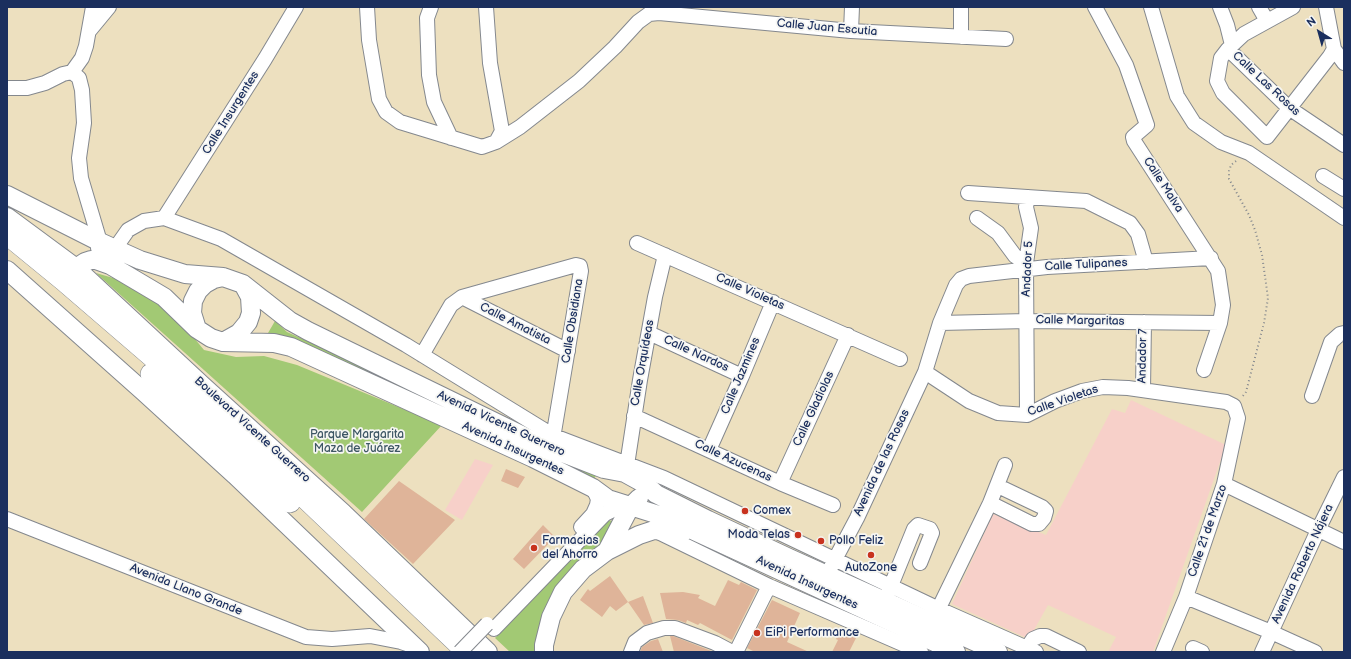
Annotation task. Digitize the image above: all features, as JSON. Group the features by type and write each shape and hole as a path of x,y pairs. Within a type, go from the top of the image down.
{"highway":[{"name":"Boulevard Vicente Guerrero","path":"7,234 68,284 178,379 238,434 467,652"},
{"path":"7,252 100,328 164,386 300,512 447,652"},
{"path":"202,385 238,434"}],"main road":[{"name":"Avenida Vicente Guerrero","path":"7,195 104,254 140,260 185,274 224,277 243,284 290,321 308,331 552,442 604,469 629,472 656,494 695,514 827,575 849,594 888,593 936,616 998,652"},
{"name":"Boulevard Vicente Guerrero","path":"7,217 76,268 343,513 488,652"},
{"path":"76,268 85,262 104,254"},
{"name":"Avenida Insurgentes","path":"104,254 164,297 197,329 211,338 223,342 274,343 291,347 533,458 593,488 608,499 662,516 691,531 849,594 920,643 956,652"},
{"path":"7,270 224,464 417,649"},
{"path":"197,329 192,313 193,301 198,291 205,284 214,279 224,277"},
{"path":"223,342 239,333 248,322 251,313 250,297 243,284"},
{"path":"607,550 630,507 639,498 641,493 640,487 629,472"},
{"path":"544,652 544,645 551,617 563,592 583,569 607,550 639,534 654,530 691,531"},
{"path":"920,643 932,652"}],"street":[{"path":"7,88 27,88 72,72 82,58 89,32 93,7"},
{"path":"89,32 109,7"},
{"name":"Calle Insurgentes","path":"164,218 265,59 296,7"},
{"path":"367,7 368,40 379,99 386,112 400,122 482,147 496,142 520,127 579,81 615,47 638,22 646,10"},
{"path":"368,29 377,7"},
{"path":"431,7 427,18 429,75 434,102 451,138"},
{"path":"486,7 490,63 502,131 496,142"},
{"path":"851,31 852,7"},
{"path":"961,7 961,37"},
{"name":"Calle Malva","path":"1095,7 1126,65 1147,125 1136,133 1133,137 1134,141 1218,271 1223,305 1220,323 1204,370"},
{"path":"1151,7 1177,96 1194,123 1219,141 1249,153 1344,218"},
{"name":"Calle Las Rosas","path":"1220,7 1227,25 1230,47 1289,108 1344,145"},
{"path":"1259,7 1267,21"},
{"path":"1293,7 1244,34 1221,58 1217,81 1223,93 1267,137 1334,49"},
{"path":"1326,7 1334,49 1344,63"},
{"name":"Calle Juan Escutia","path":"646,10 659,13 851,31 1006,39"},
{"path":"72,72 79,78 82,90 84,123 79,158 81,178 104,254 128,230 144,221 164,218 220,239 422,355 552,442"},
{"path":"1323,176 1344,189"},
{"path":"968,193 1086,201 1130,224 1138,234 1146,262"},
{"name":"Andador 5","path":"1027,415 1026,266 1031,228 1026,207 1028,197"},
{"path":"977,218 998,233 1014,256 1026,266"},
{"name":"Calle Violetas","path":"637,243 900,359"},
{"name":"Calle Orquídeas","path":"629,472 634,416 655,297 665,255"},
{"name":"Calle Tulipanes","path":"961,279 1026,266 1048,267 1211,258"},
{"name":"Calle Obsidiana","path":"462,297 576,265 580,266 581,271 552,442"},
{"name":"Avenida de las Rosas","path":"827,575 857,518 925,372 940,323 956,285 961,279"},
{"path":"422,355 450,305 462,297"},
{"name":"Calle Amatista","path":"462,297 568,351"},
{"name":"Calle Jazmines","path":"709,450 773,302"},
{"name":"Calle Margaritas","path":"940,323 1027,321 1220,323"},
{"name":"Andador 7","path":"1143,390 1144,322"},
{"name":"Calle Nardos","path":"649,333 742,376"},
{"path":"1312,396 1331,342 1340,334 1344,333"},
{"name":"Calle Gladiolas","path":"780,483 848,335"},
{"name":"Calle Violetas","path":"925,372 969,401 998,414 1027,415 1055,401 1082,391 1103,387 1143,390 1226,402 1234,406"},
{"name":"Calle 21 de Marzo","path":"1163,652 1186,597 1224,484 1238,418 1234,406"},
{"name":"Calle Azucenas","path":"634,416 833,506"},
{"path":"1006,465 998,486 936,616 1032,650 1033,639 1040,636 1046,636 1079,652"},
{"path":"629,472 664,478 836,559 888,593 914,528 918,525 930,529 932,533 920,564"},
{"name":"Avenida Roberto Nájera","path":"1262,652 1318,530 1344,478"},
{"path":"1224,484 1344,542"},
{"path":"990,503 1032,524 1039,524 1044,518 1046,511 1042,507 998,486"},
{"path":"472,652 490,626 593,514 598,499 593,488"},
{"path":"460,652 490,626 605,514 613,510 630,507"},
{"name":"Avenida Llano Grande","path":"7,519 306,637 332,639 370,636 401,642 417,649"},
{"path":"654,530 769,586 920,643"},
{"path":"736,652 769,586"},
{"path":"1186,597 1315,652"},
{"path":"370,636 380,624 383,616"},
{"path":"631,652 635,642 647,633 664,628 675,628 715,643 732,652"}],"path":[{"path":"1234,406 1246,392 1264,323 1268,298 1262,255 1255,230 1249,215 1229,179 1231,165 1236,160 1249,153"}],"shaded area":[{"path":"1131,400 1226,445 1153,652 1108,652 1116,637 1048,605 1029,639 952,604 993,514 1046,535 1112,409 1125,413"},
{"path":"475,459 493,465 462,520 445,510"}],"green space":[{"name":"Parque Margarita Maza de Juárez","path":"96,273 127,282 176,316 204,350 236,357 264,356 297,365 442,425 362,512"},
{"path":"275,321 287,332 597,474 594,479 284,336 268,333"},
{"path":"618,520 618,529 578,569 544,652 510,652 495,638 608,521"}],"building":[{"path":"506,469 525,477 518,488 501,481"},
{"path":"399,481 455,520 413,564 364,519"},
{"name":"Farmacias del Ahorro","path":"543,525 555,537 524,569 513,559"},
{"path":"610,576 628,602 616,611 610,606 602,617 580,600 588,589 590,591"},
{"path":"728,580 739,585 741,582 757,590 732,640 700,623 698,625 687,620 686,623 678,620 666,619 660,593 683,592 700,595 698,598 715,606"},
{"path":"643,596 653,623 644,625 628,602"},
{"path":"772,600 800,613 787,642 809,652 755,652 747,648"},
{"path":"840,630 856,638 849,652 832,652 838,640 836,639"},
{"path":"670,636 673,636 714,652 674,652"},
{"path":"658,639 663,652 640,652 642,647 651,641"}],"place":[{"name":"Comex","path":"745,511"},
{"name":"Moda Telas","path":"798,535"},
{"name":"Pollo Feliz","path":"821,541"},
{"name":"Farmacias del Ahorro","path":"534,548"},
{"name":"AutoZone","path":"871,555"},
{"name":"EiPi Performance","path":"757,633"}]}
